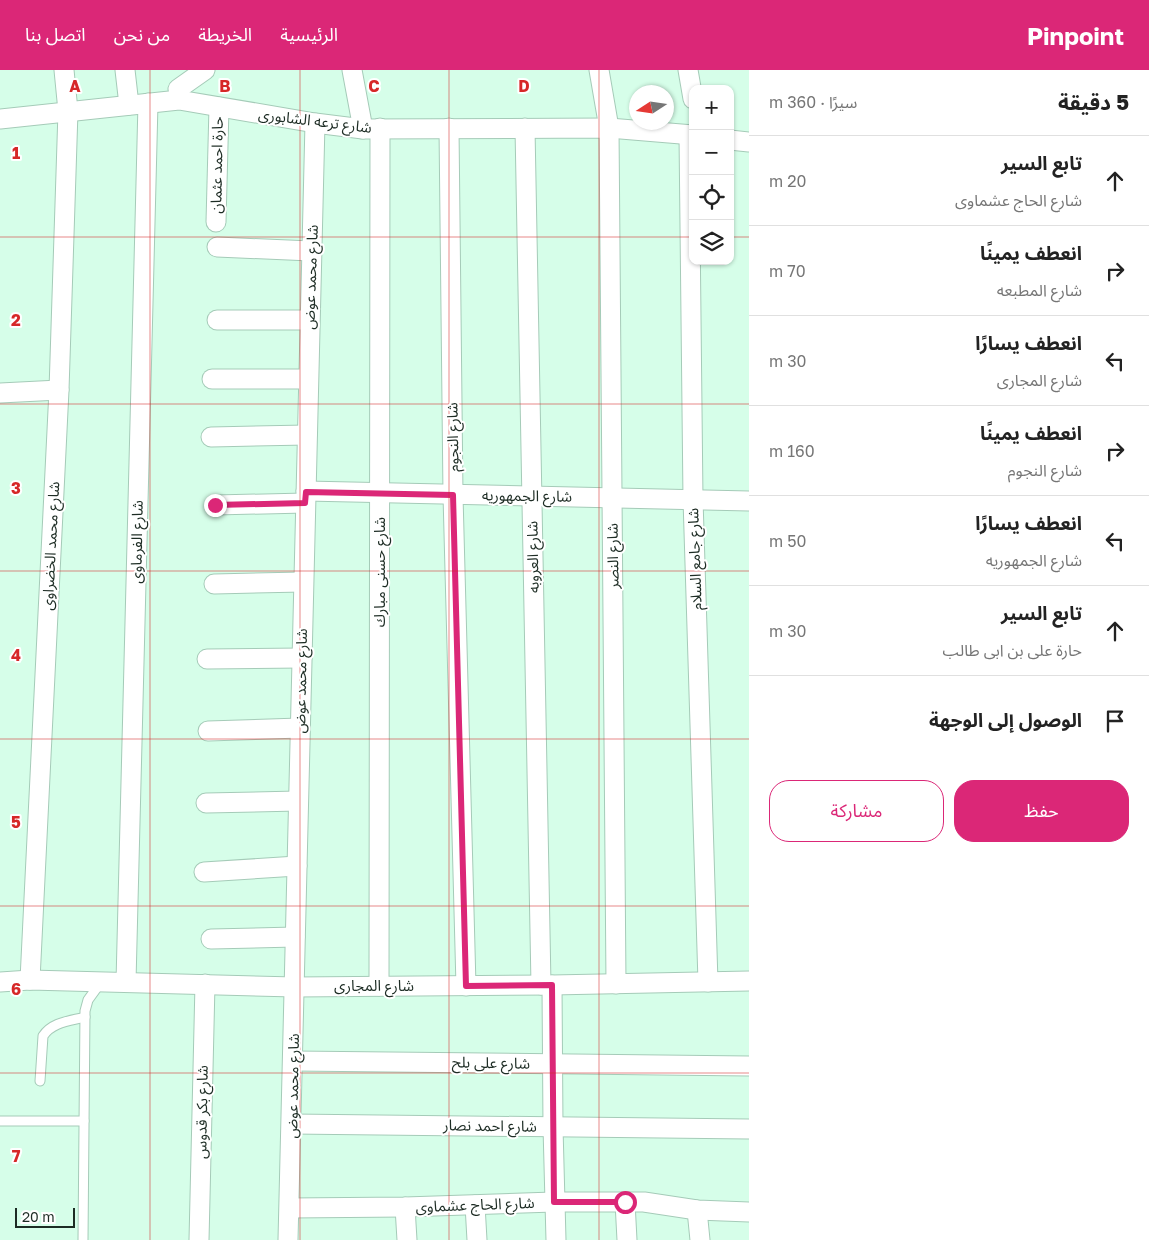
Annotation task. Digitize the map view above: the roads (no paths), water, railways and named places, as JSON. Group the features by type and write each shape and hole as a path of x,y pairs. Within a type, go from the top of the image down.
{"street":[{"name":"شارع محمد الخضراوى","path":"30,980 59,390 68,111 64,70"},
{"path":"125,70 129,104"},
{"path":"175,70 178,95"},
{"path":"178,95 204,70"},
{"name":"شارع حسنى مبارك","path":"352,70 372,128 380,493 379,986"},
{"name":"شارع النصر","path":"599,70 608,128 616,984"},
{"path":"688,70 691,85"},
{"name":"شارع ترعه الشابورى","path":"0,119 148,102 178,95 218,107 315,123 372,128 608,128 689,135"},
{"name":"شارع الفرماوى","path":"126,982 148,102"},
{"name":"حارة احمد عثمان","path":"216,222 218,107"},
{"name":"شارع محمد عوض","path":"288,1240 294,1061 298,801 315,123"},
{"name":"شارع النجوم","path":"449,128 453,495 466,986"},
{"name":"شارع العروبه","path":"525,128 532,496 547,985 554,1064 553,1127 556,1240"},
{"path":"734,140 749,142"},
{"name":"شارع جامع السلام","path":"691,175 693,499 708,982"},
{"path":"217,247 311,250"},
{"path":"217,320 309,320"},
{"path":"212,379 308,379"},
{"path":"0,393 59,390"},
{"path":"211,437 307,435"},
{"name":"شارع الجمهوريه","path":"215,505 380,493 749,500"},
{"path":"214,584 303,582"},
{"path":"207,659 302,658"},
{"path":"208,730 300,728"},
{"path":"206,804 298,801"},
{"path":"204,872 297,866"},
{"path":"211,939 295,937"},
{"name":"شارع المجارى","path":"0,982 30,980 295,986 466,986 749,982"},
{"name":"شارع بكر قدوس","path":"199,1240 205,984"},
{"name":"شارع على بلح","path":"294,1061 749,1066"},
{"name":"شارع احمد نصار","path":"292,1124 749,1129"},
{"name":"شارع الحاج عشماوى","path":"290,1208 405,1207 554,1202 644,1202 697,1210 749,1212"},
{"path":"625,1202 627,1240"},
{"path":"475,1205 477,1240"},
{"path":"405,1207 407,1240"},
{"path":"697,1210 700,1240"}],"lane":[{"path":"83,1240 85,1017 88,1000 101,982"},
{"path":"40,1081 43,1036 46,1031 55,1025 85,1017"},
{"path":"0,1121 84,1122"}]}
